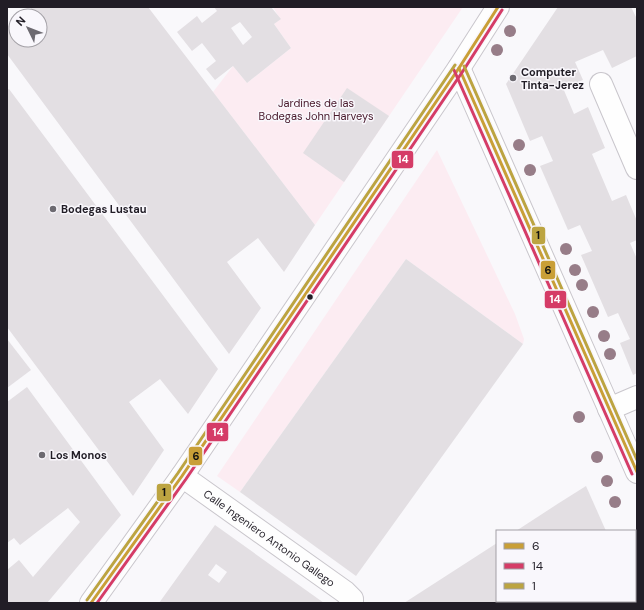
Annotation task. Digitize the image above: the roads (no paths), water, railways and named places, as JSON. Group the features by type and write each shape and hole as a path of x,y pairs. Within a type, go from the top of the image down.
{"street":[{"path":"91,603 182,476 498,7"},
{"path":"458,68 637,472"},
{"path":"601,84 637,168"},
{"path":"609,409 637,397"},
{"name":"Calle Ingeniero Antonio Gallego","path":"182,476 345,592 352,599 352,603"}],"place":[{"name":"Computer Tinta-Jerez","path":"513,78"},
{"name":"Bodegas Lustau","path":"53,209"},
{"name":"Los Monos","path":"42,455"}],"park label":[{"name":"Jardines de las Bodegas John Harveys","path":"316,109"}]}
